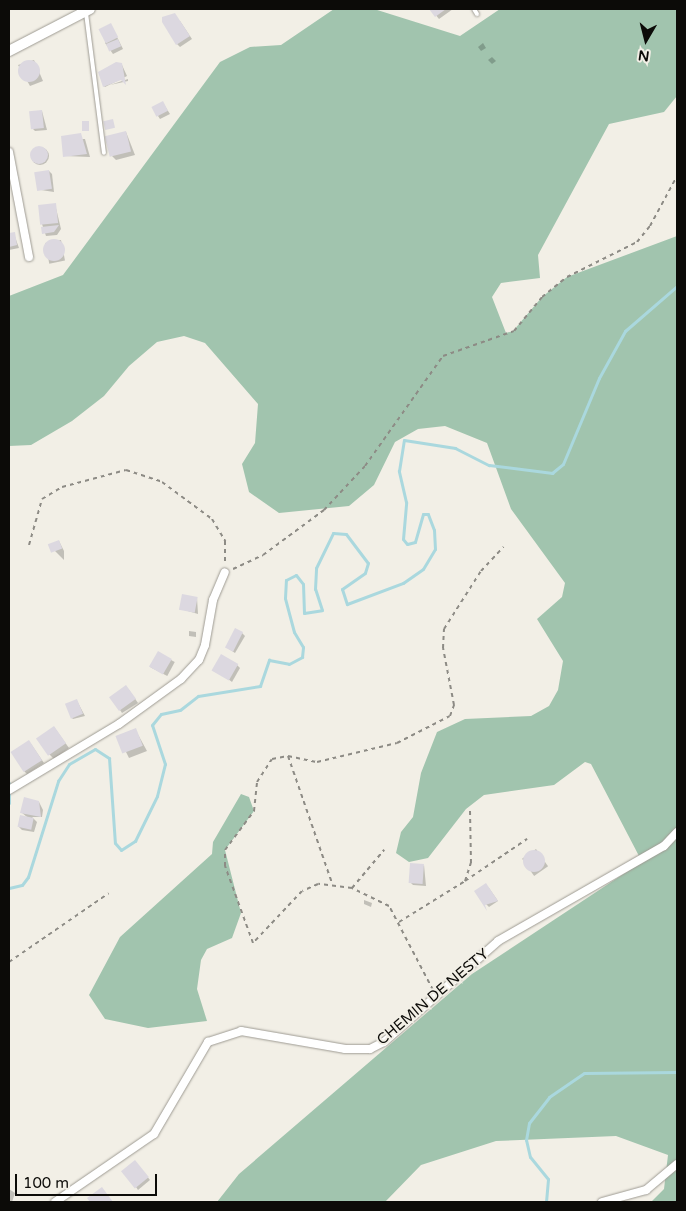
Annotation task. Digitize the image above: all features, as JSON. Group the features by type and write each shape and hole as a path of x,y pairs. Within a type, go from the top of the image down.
{"street":[{"path":"9,51 88,10"},
{"path":"9,152 29,257"},
{"path":"9,790 119,724 187,673 206,645 213,600 225,572"},
{"name":"CHEMIN DE NESTY","path":"55,1202 154,1134 208,1042 241,1031 345,1049 370,1049 384,1042 435,994 498,941 664,846 677,832"},
{"path":"602,1202 646,1190 677,1164"}],"lane":[{"path":"474,9 477,14"},
{"path":"88,10 104,153"}],"path":[{"path":"30,545 42,499 62,487 126,470 162,482 212,519 225,541 225,572 263,555 324,510 366,466 443,356 514,331 542,297 567,277 637,242 650,226 677,176"},
{"path":"435,994 389,906 352,888 332,884 318,884 292,898 255,943 250,941 225,866 224,850 254,811 263,767 272,759 288,756 317,762 397,743 450,716 454,705 444,655 444,629 481,571 502,547"},
{"path":"288,756 332,884"},
{"path":"465,882 470,863 470,811"},
{"path":"399,922 465,882 527,839"},
{"path":"352,888 384,850"},
{"path":"9,962 109,893"}],"green space":[{"path":"334,9 374,9 460,36 500,9 677,9 677,96 664,112 609,124 538,255 540,278 501,283 492,297 506,333 513,331 542,297 567,277 677,236 677,1202 651,1202 664,1189 668,1155 616,1136 496,1141 421,1165 385,1202 217,1202 239,1174 472,974 634,867 639,856 591,764 585,762 554,785 484,795 466,809 428,858 409,862 396,853 401,832 413,817 421,773 437,732 465,719 531,716 549,706 558,690 563,661 537,619 562,597 565,583 511,509 487,443 445,426 418,429 395,442 374,485 349,506 279,513 249,492 242,464 255,443 258,404 205,343 184,336 157,342 129,366 104,396 72,421 31,445 9,446 9,296 63,275 220,62 250,47 281,45"},
{"path":"241,794 249,797 254,811 225,850 241,913 232,938 207,949 201,960 197,989 207,1021 148,1028 105,1019 89,995 120,937 212,854 213,842"}],"building":[{"path":"429,9 446,9 435,17"},
{"path":"175,13 190,36 176,45 162,22 162,17"},
{"path":"111,23 118,37 106,44 99,29"},
{"path":"118,39 121,46 109,51 106,44"},
{"path":"25,60 33,60 40,67 40,75 33,82 25,82 18,75 18,67"},
{"path":"116,62 122,63 126,85 121,80 103,87 98,72"},
{"path":"163,101 168,111 156,117 151,107"},
{"path":"42,110 44,128 31,129 29,111"},
{"path":"113,119 115,128 105,130 103,121"},
{"path":"82,121 89,121 89,131 82,131"},
{"path":"126,131 131,151 110,157 105,136"},
{"path":"81,133 87,154 63,157 61,136"},
{"path":"39,146 45,149 48,155 45,161 39,164 33,161 30,155 33,149"},
{"path":"49,170 52,189 37,191 34,172"},
{"path":"56,203 58,223 40,225 38,205"},
{"path":"59,225 54,232 42,234 41,227"},
{"path":"15,232 17,245 9,247 9,233"},
{"path":"54,239 62,242 65,250 62,258 54,261 46,258 43,250 46,242"},
{"path":"59,540 62,548 51,553 48,544"},
{"path":"182,594 198,597 195,613 179,610"},
{"path":"235,628 243,632 233,652 225,648"},
{"path":"158,651 172,659 163,675 149,667"},
{"path":"221,654 238,664 229,680 212,670"},
{"path":"126,685 136,699 119,711 109,697"},
{"path":"77,699 83,714 71,719 65,704"},
{"path":"54,726 66,743 48,756 36,739"},
{"path":"136,728 143,746 122,754 115,736"},
{"path":"29,740 42,760 24,772 11,752"},
{"path":"24,797 39,801 41,817 20,813"},
{"path":"20,815 34,818 31,830 18,827"},
{"path":"534,850 542,853 545,861 542,869 534,872 526,869 523,861 526,853"},
{"path":"410,863 424,864 423,884 409,883"},
{"path":"486,883 498,901 485,905 487,911 474,891"},
{"path":"135,1160 149,1177 135,1188 121,1171"},
{"path":"102,1187 113,1202 90,1202 87,1198"}],"waterway":[{"path":"9,888 22,885 28,877 58,781 69,764 95,749 109,758 115,843 121,850 135,841 157,796 165,764 152,725 161,714 180,710 198,696 260,686 269,660 289,664 302,657 303,647 294,632 285,598 286,580 296,575 303,584 304,613 322,610 315,589 316,568 333,533 346,534 368,563 365,573 342,589 347,604 403,583 423,569 435,549 434,530 428,514 423,514 415,542 407,544 403,539 406,502 399,471 404,440 455,448 489,465 552,473 563,464 599,378 625,331 677,286"},
{"path":"9,783 9,803"},
{"path":"546,1202 548,1179 530,1157 526,1140 529,1123 549,1097 584,1073 677,1072"}]}
